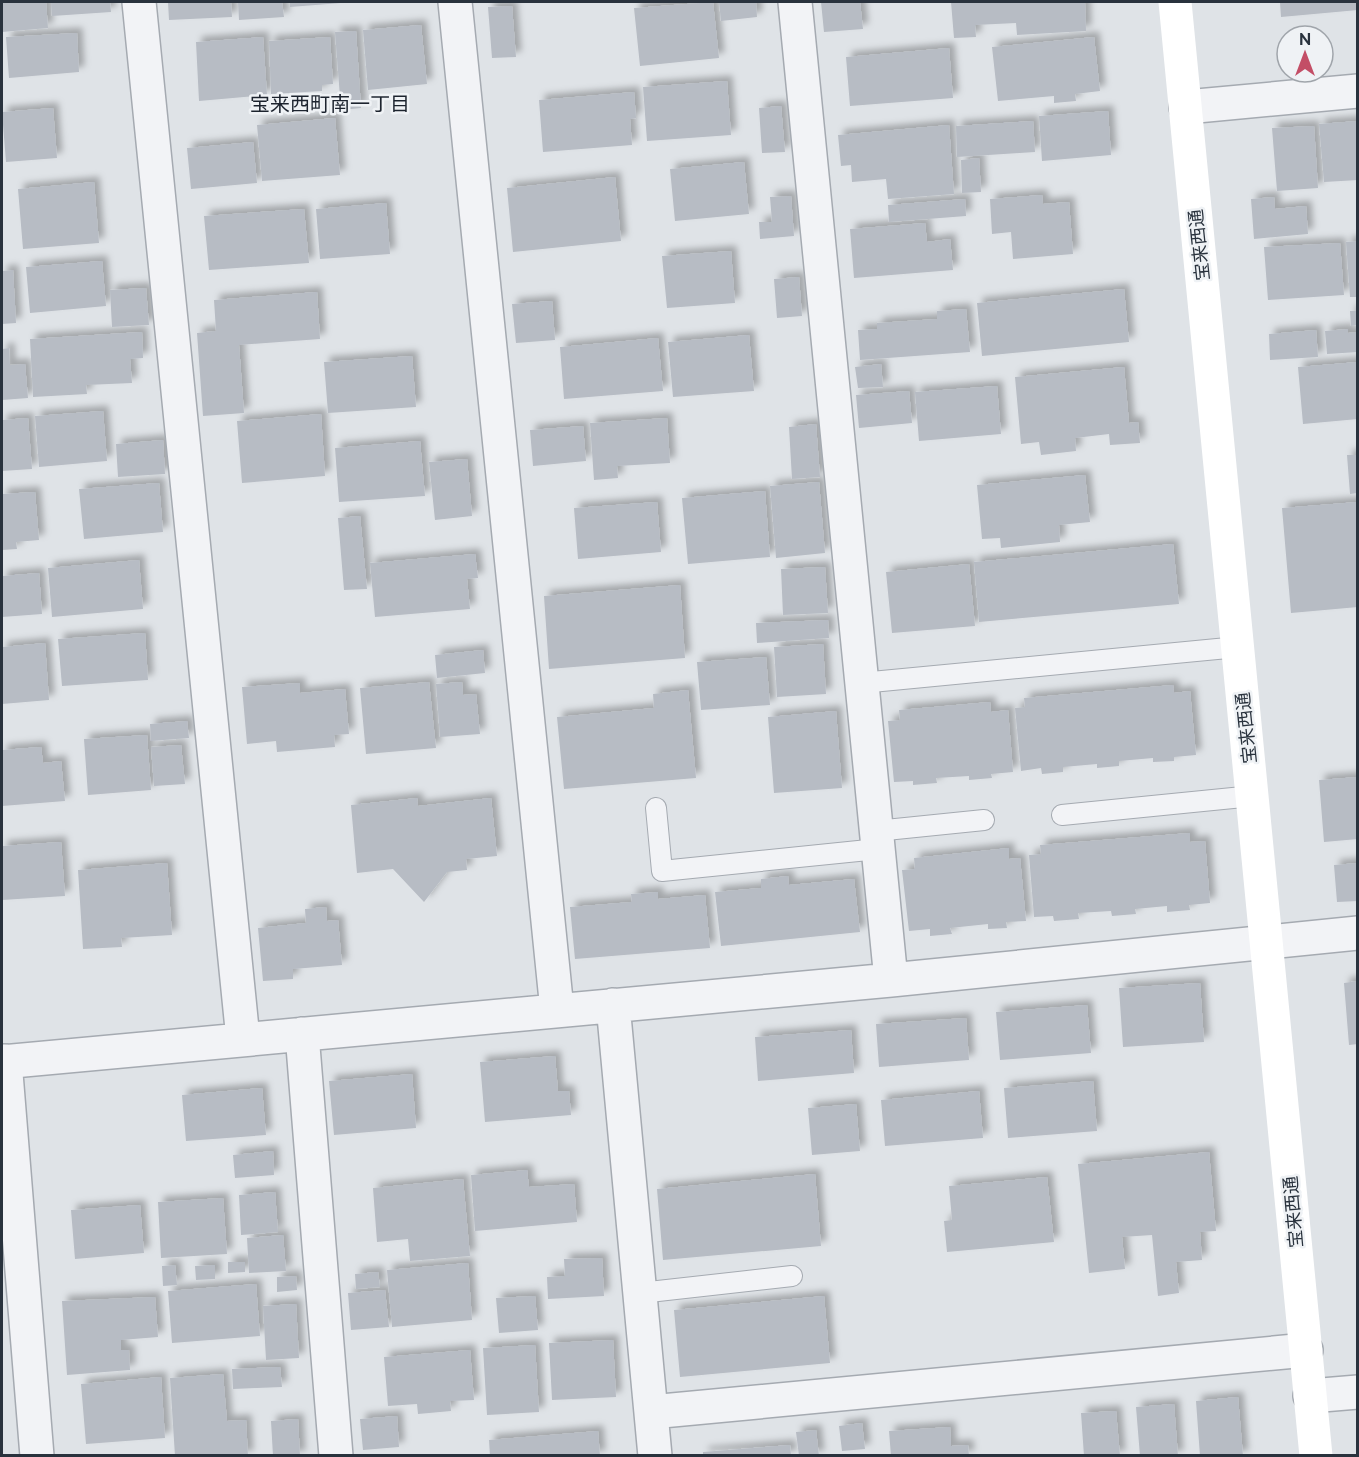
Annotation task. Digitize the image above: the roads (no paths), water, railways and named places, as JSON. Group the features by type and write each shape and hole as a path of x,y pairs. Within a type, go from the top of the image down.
{"street":[{"path":"139,2 243,1039"},
{"path":"454,2 557,1010"},
{"path":"795,2 891,980"},
{"name":"宝来西通","path":"1175,2 1316,1455"},
{"path":"1186,107 1358,91"},
{"path":"37,1455 3,1061 891,980 1358,933"},
{"path":"614,1005 655,1455"},
{"path":"302,1034 336,1455"},
{"path":"651,1412 1306,1350"},
{"path":"1310,1396 1358,1392"}],"lane":[{"path":"861,684 1238,647"},
{"path":"1062,814 1253,796"},
{"path":"656,808 662,871 877,840 984,820"},
{"path":"640,1293 792,1276"}],"district":[{"name":"宝来西町南一丁目","path":"330,104"}]}
